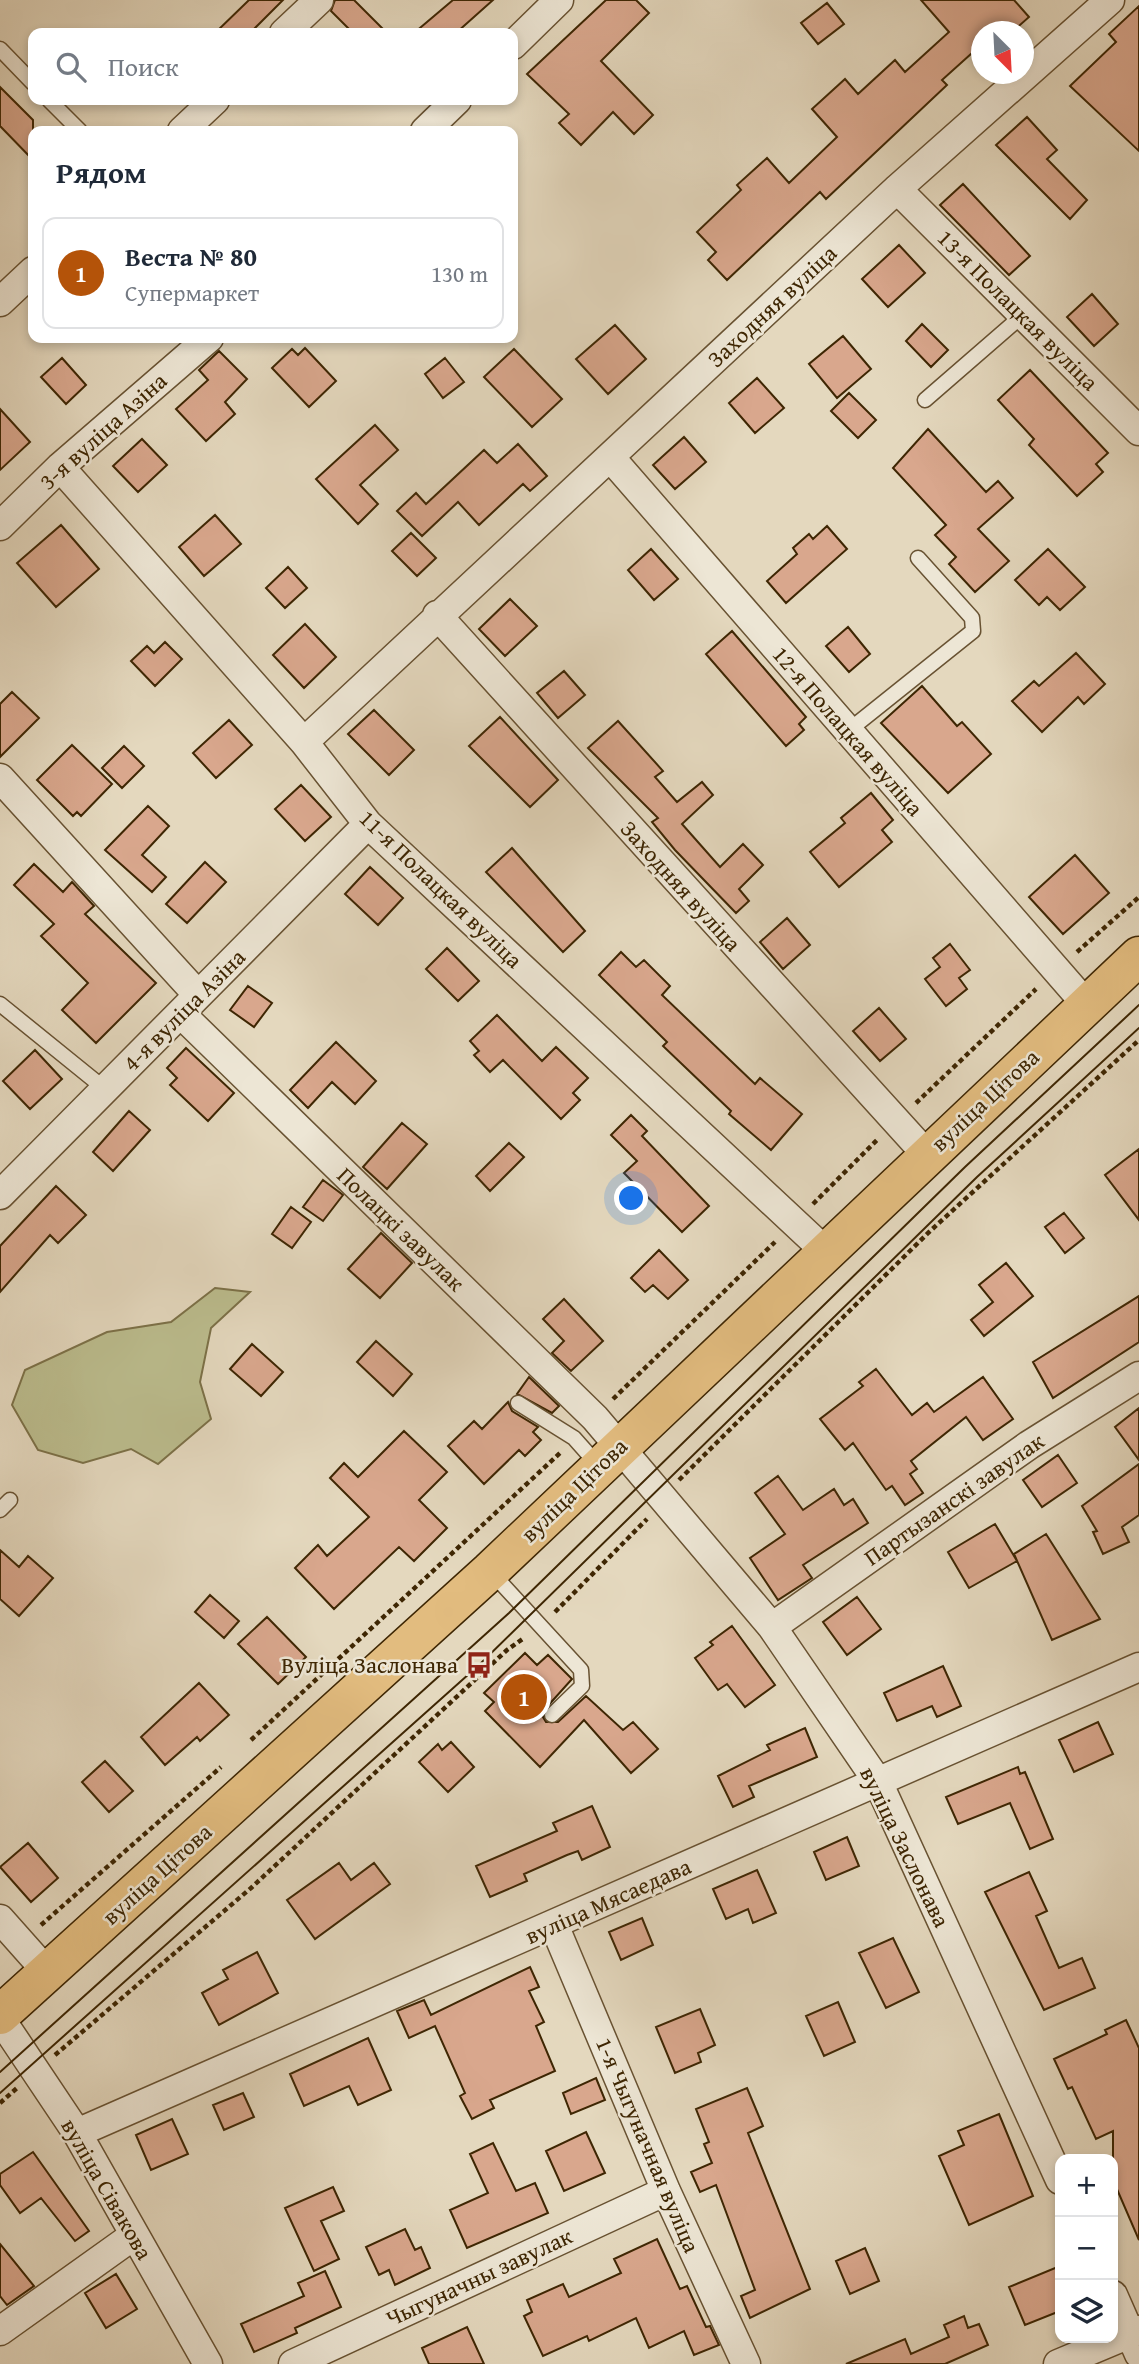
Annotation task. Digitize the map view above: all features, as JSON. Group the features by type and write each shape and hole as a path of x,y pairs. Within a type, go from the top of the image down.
{"main road":[{"name":"вуліца Цітова","path":"0,2016 490,1571 1139,956"}],"street":[{"path":"289,28 319,0"},
{"path":"518,40 559,0"},
{"name":"Заходняя вуліца","path":"304,742 437,615 897,189 1110,0"},
{"path":"187,126 210,105"},
{"path":"430,126 452,105"},
{"name":"13-я Полацкая вуліца","path":"897,189 1139,431"},
{"path":"0,302 28,276"},
{"name":"3-я вуліца Азіна","path":"0,526 60,467 203,343"},
{"name":"12-я Полацкая вуліца","path":"610,457 1086,1004"},
{"name":"11-я Полацкая вуліца","path":"60,467 304,742 368,824 825,1251"},
{"name":"Заходняя вуліца","path":"437,615 927,1155"},
{"name":"Полацкі завулак","path":"0,778 189,1005 595,1418 609,1456"},
{"name":"4-я вуліца Азіна","path":"0,1195 368,824"},
{"name":"Партызанскі завулак","path":"772,1628 1029,1445 1139,1376"},
{"name":"вуліца Заслонава","path":"609,1456 663,1496 772,1628 878,1782 1055,2169"},
{"name":"вуліца Мясаедава","path":"76,2133 1139,1667"},
{"path":"0,1919 48,1973"},
{"name":"1-я Чыгуначная вуліца","path":"554,1925 666,2191 747,2364"},
{"name":"вуліца Сівакова","path":"0,2016 76,2133 208,2364"},
{"name":"Чыгуначны завулак","path":"293,2364 666,2191"},
{"path":"0,2330 133,2236"},
{"path":"1058,2364 1136,2339 1118,2305"}],"lane":[{"path":"0,49 28,78"},
{"path":"54,105 75,126"},
{"path":"925,400 1023,315"},
{"path":"848,731 972,631 972,618 918,558"},
{"path":"0,1004 105,1089"},
{"path":"518,1403 609,1456"},
{"path":"490,1571 582,1670 582,1686 552,1715"}],"path":[{"path":"0,2103 251,1888 507,1650 541,1627 651,1515 663,1496 928,1233 1139,1040"}],"green space":[{"path":"215,1288 250,1292 211,1328 200,1382 211,1419 158,1464 131,1449 83,1463 38,1450 12,1405 25,1370 107,1332 171,1322"}],"building":[{"path":"249,0 283,0 255,28 220,28"},
{"path":"335,0 354,0 382,28 348,28 331,11"},
{"path":"453,0 493,0 462,28 420,28"},
{"path":"606,0 636,0 649,13 601,61 653,115 634,134 613,112 581,145 559,123 569,114 527,74"},
{"path":"921,0 1014,0 1029,17 1024,21 971,21 971,54 942,80 947,85 826,199 820,192 727,280 708,260 716,252 697,232 741,190 737,185 767,158 789,183 837,137 812,109 845,79 858,94 895,60 905,72 949,32"},
{"path":"827,3 844,24 818,44 801,23"},
{"path":"1139,6 1139,151 1070,86 1116,42 1109,34"},
{"path":"0,87 33,120 33,126 28,126 28,155 0,126"},
{"path":"1027,117 1057,150 1047,159 1087,200 1070,219 996,145"},
{"path":"963,184 1030,256 1009,275 940,205"},
{"path":"899,245 925,273 888,307 862,279"},
{"path":"1092,294 1118,324 1094,346 1067,317"},
{"path":"922,324 948,350 931,367 906,341"},
{"path":"615,325 646,359 608,394 576,359"},
{"path":"843,336 871,369 837,398 809,364"},
{"path":"305,348 336,381 309,407 272,368 292,349 298,355"},
{"path":"514,349 562,399 532,427 484,377"},
{"path":"219,351 247,379 225,402 235,414 206,441 176,409 208,380 199,370"},
{"path":"62,358 86,385 66,404 41,377"},
{"path":"445,358 464,382 443,398 425,374"},
{"path":"1030,370 1108,453 1096,464 1103,472 1077,496 1029,445 1034,439 998,400"},
{"path":"757,378 784,408 755,433 729,403"},
{"path":"849,393 876,420 858,438 831,411"},
{"path":"0,409 30,442 0,470"},
{"path":"375,425 398,450 360,485 378,504 358,524 316,479"},
{"path":"928,429 986,492 998,481 1013,498 978,529 1009,561 975,592 949,564 956,557 935,535 946,525 893,468"},
{"path":"684,437 706,462 675,489 653,465"},
{"path":"142,439 167,465 138,492 113,466"},
{"path":"518,444 547,476 530,491 523,484 479,525 458,502 422,536 397,511 416,493 426,504 484,450 497,463"},
{"path":"215,515 241,544 204,576 179,547"},
{"path":"61,525 99,569 56,607 17,563"},
{"path":"827,526 847,549 786,603 767,581 797,554 793,548 809,534 813,539"},
{"path":"411,533 436,558 417,576 392,551"},
{"path":"651,549 678,579 654,600 628,570"},
{"path":"1048,549 1085,587 1060,610 1047,597 1039,605 1015,580"},
{"path":"288,567 307,588 285,608 266,588"},
{"path":"510,599 537,626 505,656 479,629"},
{"path":"305,624 336,657 304,688 273,655"},
{"path":"848,627 870,654 849,672 826,646"},
{"path":"732,631 806,717 799,724 804,730 786,746 706,654"},
{"path":"165,642 182,659 155,686 131,661 147,646 154,653"},
{"path":"1076,653 1105,684 1084,704 1078,697 1042,732 1012,701 1034,681 1039,686"},
{"path":"564,671 585,695 558,718 537,693"},
{"path":"922,686 957,726 962,722 991,754 948,793 881,723"},
{"path":"12,692 39,718 0,757 0,704"},
{"path":"374,710 414,750 389,775 348,734"},
{"path":"500,717 558,780 530,807 469,746"},
{"path":"229,720 252,745 216,778 193,753"},
{"path":"618,721 663,771 655,777 677,802 702,782 713,795 682,824 720,867 743,844 763,865 739,889 749,901 736,913 652,822 658,818 588,748"},
{"path":"72,745 112,784 81,816 77,812 73,816 37,780"},
{"path":"124,746 144,766 122,788 102,768"},
{"path":"301,785 331,817 305,841 275,809"},
{"path":"871,793 893,820 882,830 892,842 839,887 810,852 845,823 841,818"},
{"path":"148,806 169,826 142,855 166,877 152,892 105,850"},
{"path":"512,848 585,931 563,952 486,872"},
{"path":"1075,855 1109,893 1063,934 1029,897"},
{"path":"205,862 226,882 187,923 166,904"},
{"path":"34,864 63,892 72,882 94,906 85,914 156,983 96,1043 62,1010 88,983 41,936 54,924 14,885"},
{"path":"370,867 403,898 378,925 345,894"},
{"path":"787,918 810,945 783,969 760,942"},
{"path":"950,944 970,970 959,978 967,989 946,1006 925,979 940,967 933,958"},
{"path":"447,948 479,981 458,1001 426,969"},
{"path":"621,952 636,967 644,960 670,986 662,995 755,1084 760,1078 802,1114 771,1150 729,1114 731,1111 663,1046 667,1042 599,975"},
{"path":"248,986 272,1003 254,1027 230,1010"},
{"path":"879,1008 906,1039 880,1061 853,1031"},
{"path":"497,1015 542,1061 556,1047 588,1078 573,1093 580,1100 561,1119 503,1060 490,1072 474,1055 479,1051 470,1041"},
{"path":"336,1042 376,1081 355,1104 332,1082 308,1108 290,1090"},
{"path":"186,1048 234,1093 208,1121 170,1085 177,1078 167,1068"},
{"path":"35,1050 62,1079 30,1109 3,1081"},
{"path":"129,1111 150,1130 113,1171 93,1152"},
{"path":"631,1115 647,1131 642,1136 709,1206 682,1232 624,1173 637,1161 611,1135"},
{"path":"402,1123 427,1144 387,1189 363,1167"},
{"path":"509,1143 524,1157 490,1191 476,1176"},
{"path":"1139,1149 1139,1220 1105,1175"},
{"path":"323,1180 343,1195 323,1221 303,1207"},
{"path":"56,1186 86,1215 58,1243 50,1235 0,1292 0,1246"},
{"path":"291,1207 311,1222 292,1248 272,1234"},
{"path":"1064,1213 1084,1238 1065,1253 1045,1227"},
{"path":"381,1233 412,1263 380,1298 348,1269"},
{"path":"659,1250 688,1280 668,1299 653,1285 645,1292 631,1278"},
{"path":"1006,1263 1033,1296 984,1336 971,1320 993,1302 979,1285"},
{"path":"1139,1296 1139,1342 1053,1398 1033,1362"},
{"path":"564,1299 603,1341 571,1371 552,1353 564,1341 543,1319"},
{"path":"376,1341 412,1374 393,1396 357,1362"},
{"path":"252,1344 283,1372 261,1396 230,1369"},
{"path":"876,1369 912,1415 927,1403 934,1412 983,1377 1013,1419 983,1440 966,1417 911,1461 917,1469 910,1474 923,1493 905,1505 892,1486 886,1490 853,1443 845,1450 820,1419 863,1386 859,1382"},
{"path":"529,1377 559,1406 552,1413 517,1394"},
{"path":"508,1402 512,1411 538,1427 533,1432 541,1440 525,1456 519,1450 484,1484 448,1446 474,1421 482,1429"},
{"path":"1139,1408 1139,1460 1115,1427"},
{"path":"404,1431 447,1472 419,1500 447,1528 414,1561 399,1547 334,1609 295,1568 318,1545 327,1556 369,1517 330,1478 344,1463 358,1477"},
{"path":"1058,1455 1077,1483 1042,1507 1023,1480"},
{"path":"1139,1464 1139,1515 1122,1527 1129,1542 1103,1554 1093,1532 1097,1531 1082,1506"},
{"path":"778,1476 803,1510 834,1489 844,1505 853,1499 868,1523 803,1565 812,1578 778,1600 750,1558 785,1534 755,1493"},
{"path":"995,1524 1017,1561 969,1588 948,1552"},
{"path":"1046,1534 1100,1619 1052,1640 1014,1554"},
{"path":"0,1550 19,1567 28,1556 53,1578 19,1616 0,1599"},
{"path":"210,1595 239,1621 224,1638 195,1612"},
{"path":"857,1597 881,1629 847,1655 823,1622"},
{"path":"267,1617 306,1657 278,1684 238,1644"},
{"path":"732,1626 775,1685 745,1707 727,1684 718,1690 695,1658 713,1645 710,1642"},
{"path":"525,1653 537,1665 548,1655 572,1679 545,1709 543,1717 546,1722 558,1722 586,1696 623,1730 633,1722 658,1749 631,1773 584,1720 540,1767 485,1711 494,1702 484,1693"},
{"path":"943,1666 961,1706 937,1717 932,1706 897,1721 884,1693"},
{"path":"199,1683 229,1715 200,1741 197,1737 165,1765 141,1737"},
{"path":"1098,1722 1113,1754 1074,1772 1059,1740"},
{"path":"805,1728 817,1757 749,1786 754,1797 733,1807 718,1776 770,1750 767,1745"},
{"path":"451,1742 474,1767 448,1792 419,1762 438,1744 442,1750"},
{"path":"105,1761 133,1791 109,1812 82,1782"},
{"path":"1018,1767 1020,1774 1025,1772 1053,1839 1030,1849 1010,1803 958,1824 946,1797"},
{"path":"592,1806 610,1847 582,1860 578,1851 567,1855 524,1874 527,1881 490,1897 476,1866 557,1831 553,1823"},
{"path":"847,1837 859,1866 826,1880 814,1852"},
{"path":"28,1843 58,1878 31,1902 0,1867"},
{"path":"339,1863 351,1880 374,1863 390,1884 315,1939 287,1900"},
{"path":"757,1870 776,1913 753,1923 748,1909 726,1919 713,1889"},
{"path":"1029,1872 1047,1911 1036,1916 1059,1968 1082,1958 1095,1988 1044,2010 985,1892"},
{"path":"642,1918 653,1945 621,1960 609,1932"},
{"path":"893,1938 919,1992 886,2008 859,1953"},
{"path":"257,1952 278,1993 219,2025 202,1993 228,1979 223,1970"},
{"path":"530,1967 539,1987 529,1991 544,2022 536,2026 555,2071 490,2100 494,2108 472,2119 460,2096 465,2093 435,2026 409,2038 397,2011 424,2000 431,2015"},
{"path":"838,2002 855,2042 824,2056 806,2016"},
{"path":"700,2009 715,2045 698,2053 701,2062 675,2073 656,2027"},
{"path":"1126,2020 1139,2048 1139,2240 1118,2192 1118,2154 1113,2154 1113,2131 1096,2139 1072,2087 1068,2089 1054,2059 1107,2034 1105,2030"},
{"path":"368,2038 391,2090 358,2105 349,2086 304,2106 290,2074"},
{"path":"596,2078 605,2100 571,2114 563,2093"},
{"path":"747,2088 763,2126 748,2133 810,2289 750,2318 741,2296 755,2290 716,2185 700,2192 691,2172 712,2163 704,2144 709,2142 696,2109"},
{"path":"243,2093 254,2117 224,2130 213,2105"},
{"path":"999,2114 1033,2196 969,2225 939,2156 964,2145 958,2131"},
{"path":"172,2119 188,2154 151,2170 136,2135"},
{"path":"586,2132 605,2173 564,2191 546,2151"},
{"path":"493,2143 516,2191 535,2183 548,2213 467,2248 450,2210 488,2193 470,2154"},
{"path":"33,2152 89,2231 75,2241 41,2198 20,2213 0,2185 0,2174"},
{"path":"333,2187 344,2211 321,2221 339,2259 314,2271 285,2208"},
{"path":"405,2229 415,2250 421,2247 430,2268 395,2285 389,2270 379,2275 366,2247"},
{"path":"657,2239 680,2289 687,2286 706,2327 710,2326 719,2345 694,2355 684,2331 649,2348 636,2318 589,2341 587,2336 543,2356 524,2316 532,2312 527,2300 563,2284 569,2297 621,2273 614,2259"},
{"path":"0,2244 34,2286 7,2305 0,2296"},
{"path":"865,2248 879,2281 850,2294 836,2261"},
{"path":"1055,2268 1055,2313 1025,2325 1009,2287"},
{"path":"325,2271 341,2307 295,2328 297,2333 254,2352 241,2324 304,2296 298,2283"},
{"path":"116,2274 137,2309 106,2328 85,2293"},
{"path":"964,2316 968,2328 979,2324 988,2345 945,2364 846,2364 905,2339 911,2354 949,2337 944,2325"},
{"path":"467,2327 484,2364 429,2364 422,2348"}],"tram line":[{"path":"0,2072 509,1613 965,1167 1139,1005"},
{"path":"0,2093 479,1665 977,1177 1139,1028"}],"place":[{"name":"Вуліца Заслонава","path":"479,1665"},
{"name":"Веста № 80","path":"524,1697"}]}
